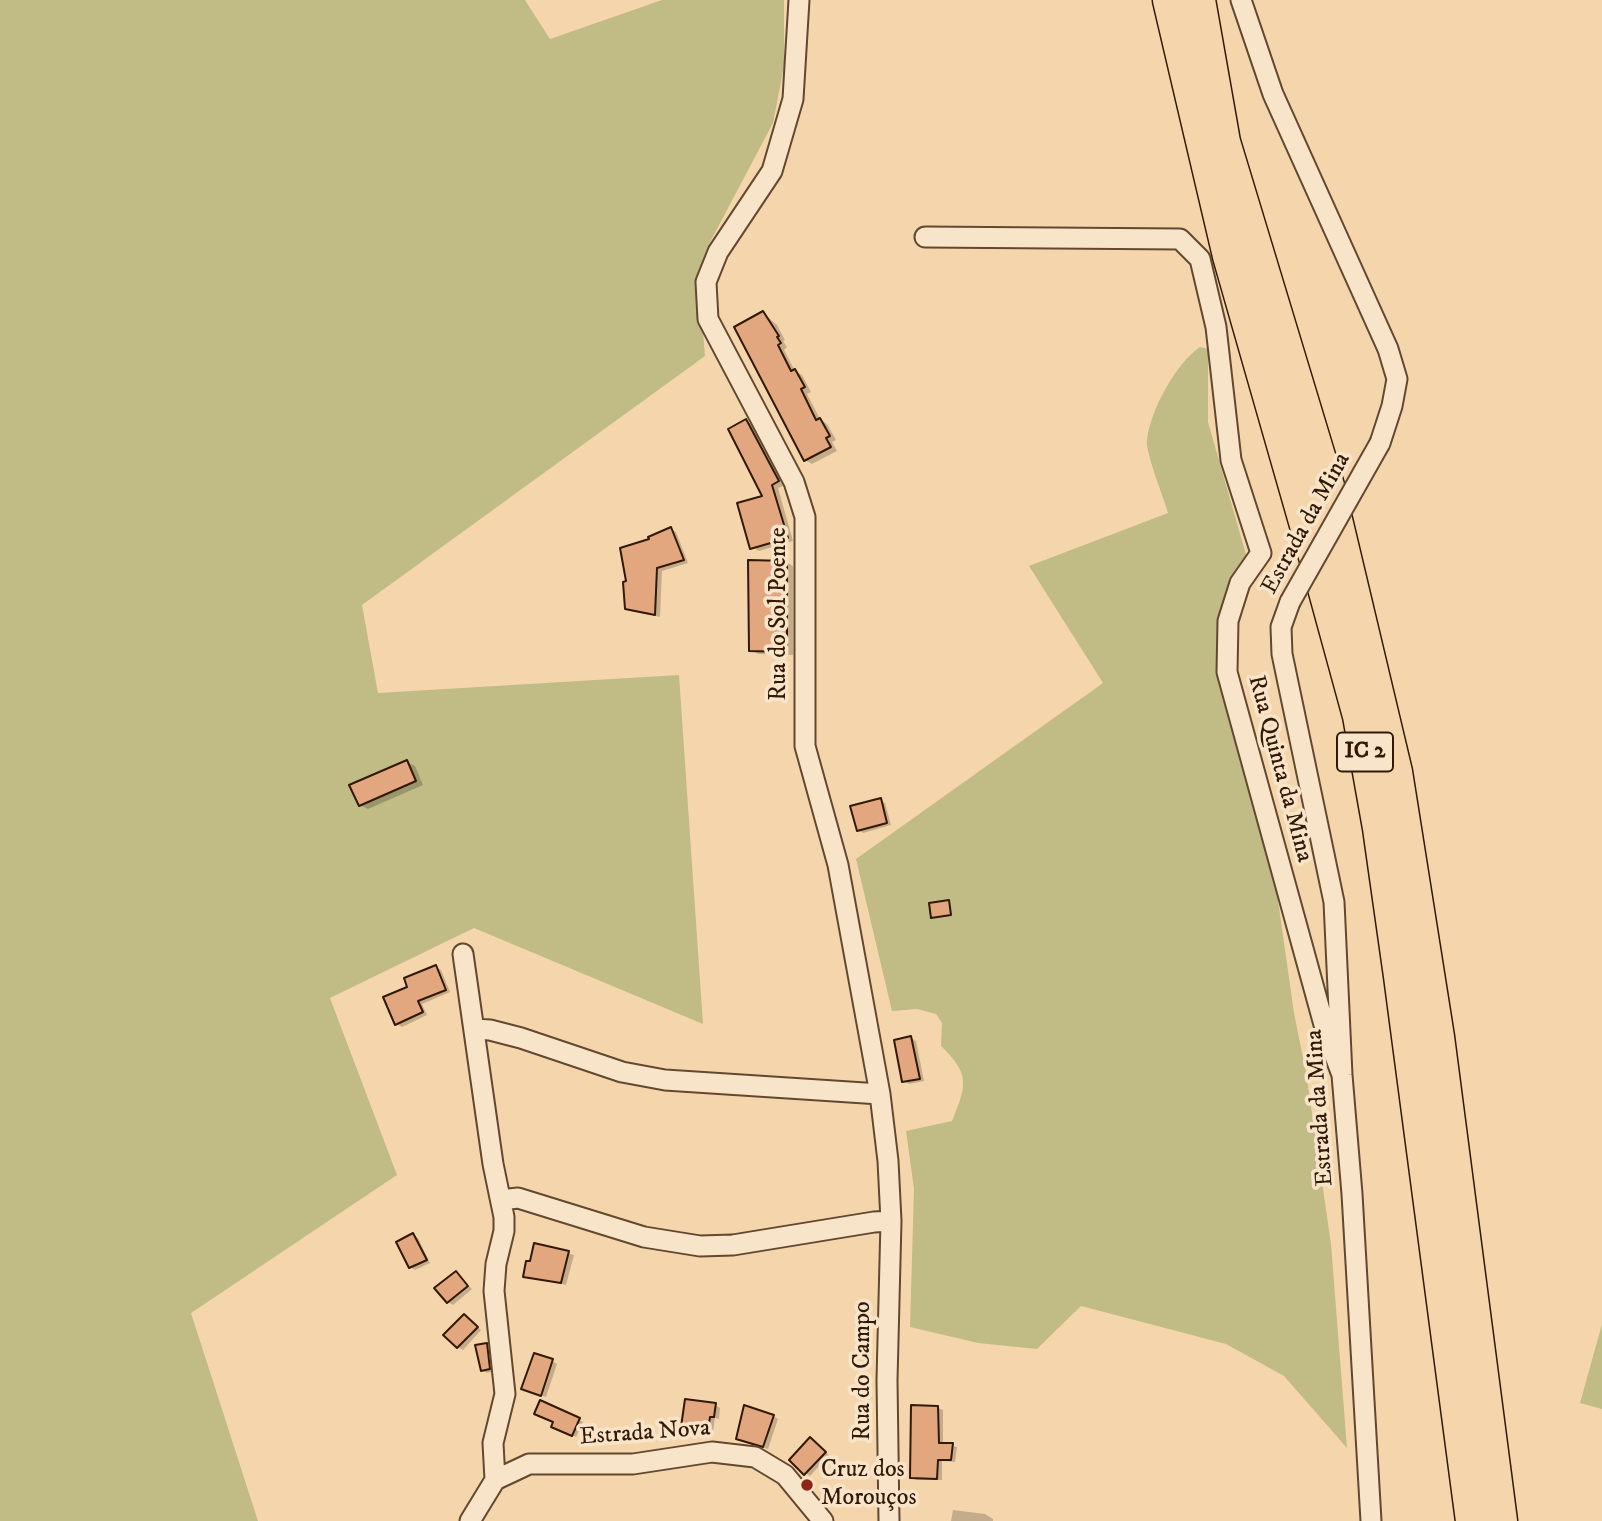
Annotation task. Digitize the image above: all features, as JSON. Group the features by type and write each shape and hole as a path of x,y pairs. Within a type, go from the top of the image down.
{"highway":[{"name":"IC 2","path":"1170,0 1229,256 1359,716 1379,828 1400,976 1472,1521"},
{"name":"IC 2","path":"1199,0 1224,142 1328,486 1396,772 1437,1037 1500,1521"}],"street":[{"name":"Rua do Sol Poente","path":"799,0 793,99 772,171 718,252 706,282 708,319 793,482 805,517 805,746 838,865 880,1094 888,1161 891,1221"},
{"name":"Estrada da Mina","path":"1241,0 1273,94 1388,349 1397,379 1387,425 1380,443 1290,602 1281,627 1282,654 1334,902 1342,1075 1352,1194 1371,1521"},
{"name":"Rua Quinta da Mina","path":"925,237 1181,240 1200,259 1216,327 1231,460 1261,553 1240,583 1228,621 1227,672 1326,1032 1342,1075"},
{"path":"463,954 504,1231 496,1264 494,1291 505,1394 493,1443 495,1479 470,1521"},
{"path":"474,1029 510,1035 622,1072 665,1080 880,1094"},
{"path":"501,1200 517,1198 644,1237 700,1246 733,1245 891,1221"},
{"name":"Rua do Campo","path":"889,1521 887,1380 891,1221"},
{"name":"Estrada Nova","path":"495,1479 529,1464 633,1464 712,1452 755,1457 785,1475 823,1521"}],"shaded area":[{"path":"0,0 525,0 550,39 662,0 784,0 784,66 773,123 708,246 698,272 705,356 362,605 378,693 679,675 703,1024 474,928 330,998 397,1175 191,1313 258,1521 0,1521"},
{"path":"1200,347 1208,349 1208,422 1247,558 1220,619 1271,851 1294,1013 1306,1072 1331,1244 1347,1448 1284,1376 1226,1344 1081,1306 1037,1349 978,1343 910,1327 914,1189 906,1131 952,1121 961,1098 963,1080 957,1064 941,1046 942,1023 936,1014 917,1009 892,1011 856,859 1103,683 1029,566 1168,513 1147,446 1149,428 1173,376"},
{"path":"1602,1324 1602,1409 1580,1403"}],"building":[{"path":"763,311 779,336 777,337 781,343 778,345 791,371 795,369 805,387 801,389 816,420 820,418 830,436 826,438 831,447 804,461 734,327"},
{"path":"746,419 779,481 772,485 788,538 750,549 737,503 762,496 728,429"},
{"path":"671,527 684,560 657,568 655,615 625,609 623,582 626,581 620,548 649,539 648,537"},
{"path":"748,560 787,561 787,652 749,651"},
{"path":"407,760 416,781 359,806 349,785"},
{"path":"881,798 887,823 857,831 850,806"},
{"path":"949,900 951,915 931,918 929,903"},
{"path":"436,965 446,990 418,1001 423,1012 395,1025 383,997 407,987 404,978"},
{"path":"911,1036 920,1079 902,1082 894,1040"},
{"path":"413,1233 427,1260 409,1268 396,1242"},
{"path":"534,1243 569,1251 561,1283 523,1277"},
{"path":"456,1271 468,1286 447,1303 434,1288"},
{"path":"464,1314 478,1327 457,1348 443,1335"},
{"path":"487,1343 490,1369 481,1371 475,1345"},
{"path":"534,1353 553,1359 541,1396 521,1389"},
{"path":"685,1399 716,1403 708,1430 681,1427"},
{"path":"540,1400 580,1418 572,1436 551,1427 553,1422 534,1414"},
{"path":"744,1405 774,1415 763,1447 736,1439"},
{"path":"911,1405 938,1406 939,1443 953,1443 951,1460 938,1460 937,1479 910,1478"},
{"path":"810,1437 826,1452 804,1475 789,1460"}],"place":[{"name":"Cruz dos Morouços","path":"807,1485"}]}
